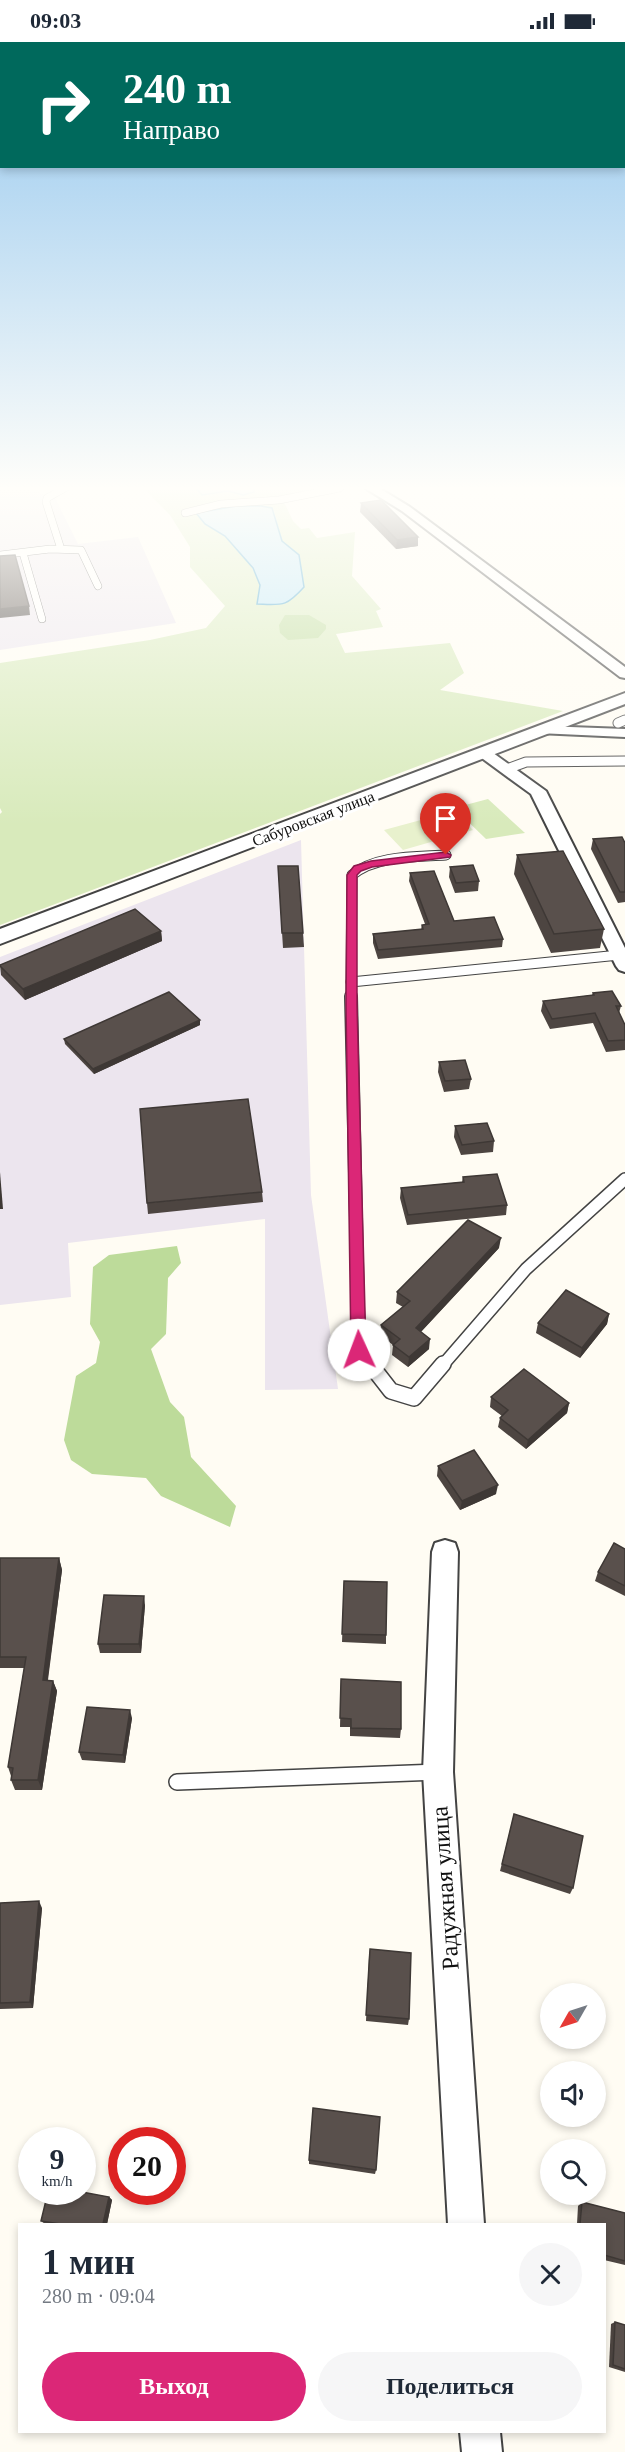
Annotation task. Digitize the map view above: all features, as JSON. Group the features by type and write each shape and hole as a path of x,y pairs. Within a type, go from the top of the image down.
{"street":[{"path":"527,600 625,674"},
{"name":"Сабуровская улица","path":"0,937 625,698"},
{"path":"543,730 623,725"},
{"path":"484,753 538,791 622,960"},
{"name":"Радужная улица","path":"445,1552 438,1772 466,2223"},
{"path":"480,2433 482,2452"}],"lane":[{"path":"37,600 42,619"},
{"path":"507,769 526,762 625,761"},
{"path":"446,855 371,864 357,868 352,875 351,982 359,1350 391,1391 414,1398 525,1269 625,1179"},
{"path":"351,982 622,960"},
{"path":"177,1782 438,1772"}],"shaded area":[{"path":"0,600 166,600 176,623 0,650"},
{"path":"301,840 311,1195 338,1389 265,1390 265,1219 68,1243 71,1297 0,1305 0,957"}],"green space":[{"path":"220,600 374,600 381,609 376,611 383,627 336,634 345,653 450,643 464,673 440,690 563,711 0,925 0,814 2,812 0,808 0,663 150,640 206,628 225,606"},
{"path":"285,615 309,615 326,625 326,629 318,638 288,640 280,633 279,625"},
{"path":"488,799 525,833 486,839 454,808"},
{"path":"454,811 473,830 403,850 384,830"},
{"path":"177,1246 181,1263 168,1278 166,1334 151,1349 170,1402 184,1417 191,1457 236,1506 230,1527 161,1496 146,1478 92,1474 71,1460 64,1440 76,1376 96,1363 100,1342 90,1324 93,1267 109,1255"}],"water":[{"path":"258,600 289,600 279,604 257,604"}],"building":[{"path":"0,600 27,600 29,606 0,609"},
{"path":"622,837 625,843 625,892 620,892 593,839"},
{"path":"563,851 604,929 554,934 517,855"},
{"path":"473,865 479,881 456,883 450,867"},
{"path":"278,866 298,866 303,933 282,933"},
{"path":"434,871 454,921 494,917 503,939 378,950 373,934 423,929 422,925 429,924 410,873"},
{"path":"135,909 161,931 23,989 0,966 0,965"},
{"path":"612,991 621,1006 616,1006 625,1025 625,1040 608,1041 595,1013 552,1019 543,1001 594,995 593,993"},
{"path":"169,992 200,1020 93,1069 64,1039"},
{"path":"465,1060 471,1079 445,1081 439,1062"},
{"path":"248,1099 262,1192 147,1203 140,1109"},
{"path":"487,1123 494,1141 462,1145 455,1126"},
{"path":"497,1174 507,1205 408,1215 401,1188 464,1182 463,1177"},
{"path":"468,1220 501,1238 416,1328 430,1339 409,1357 393,1345 400,1339 381,1325 410,1301 397,1292"},
{"path":"566,1290 609,1314 582,1348 538,1323"},
{"path":"524,1369 569,1403 528,1440 500,1418 508,1410 491,1397"},
{"path":"474,1450 498,1485 462,1501 438,1466"},
{"path":"614,1543 625,1549 625,1586 598,1572"},
{"path":"0,1558 59,1558 43,1680 53,1681 38,1780 11,1780 13,1768 8,1767 26,1657 0,1657"},
{"path":"344,1581 387,1582 386,1635 342,1634"},
{"path":"104,1595 144,1596 139,1644 98,1644"},
{"path":"341,1679 401,1682 401,1729 351,1728 351,1719 340,1718"},
{"path":"87,1707 130,1710 123,1755 79,1752"},
{"path":"514,1814 583,1836 573,1888 502,1864"},
{"path":"39,1901 30,2002 0,2003 0,1903"},
{"path":"370,1949 411,1953 409,2019 366,2015"},
{"path":"313,2108 380,2117 376,2170 309,2160"},
{"path":"96,2195 108,2197 103,2223 41,2221 45,2205 96,2205"},
{"path":"582,2205 594,2205 625,2213 625,2261 606,2256 606,2223 580,2223"},
{"path":"615,2322 625,2325 625,2369 613,2365"}],"route":[{"path":"359,1350 356,1278 352,875 357,868 371,864 446,855"}]}
